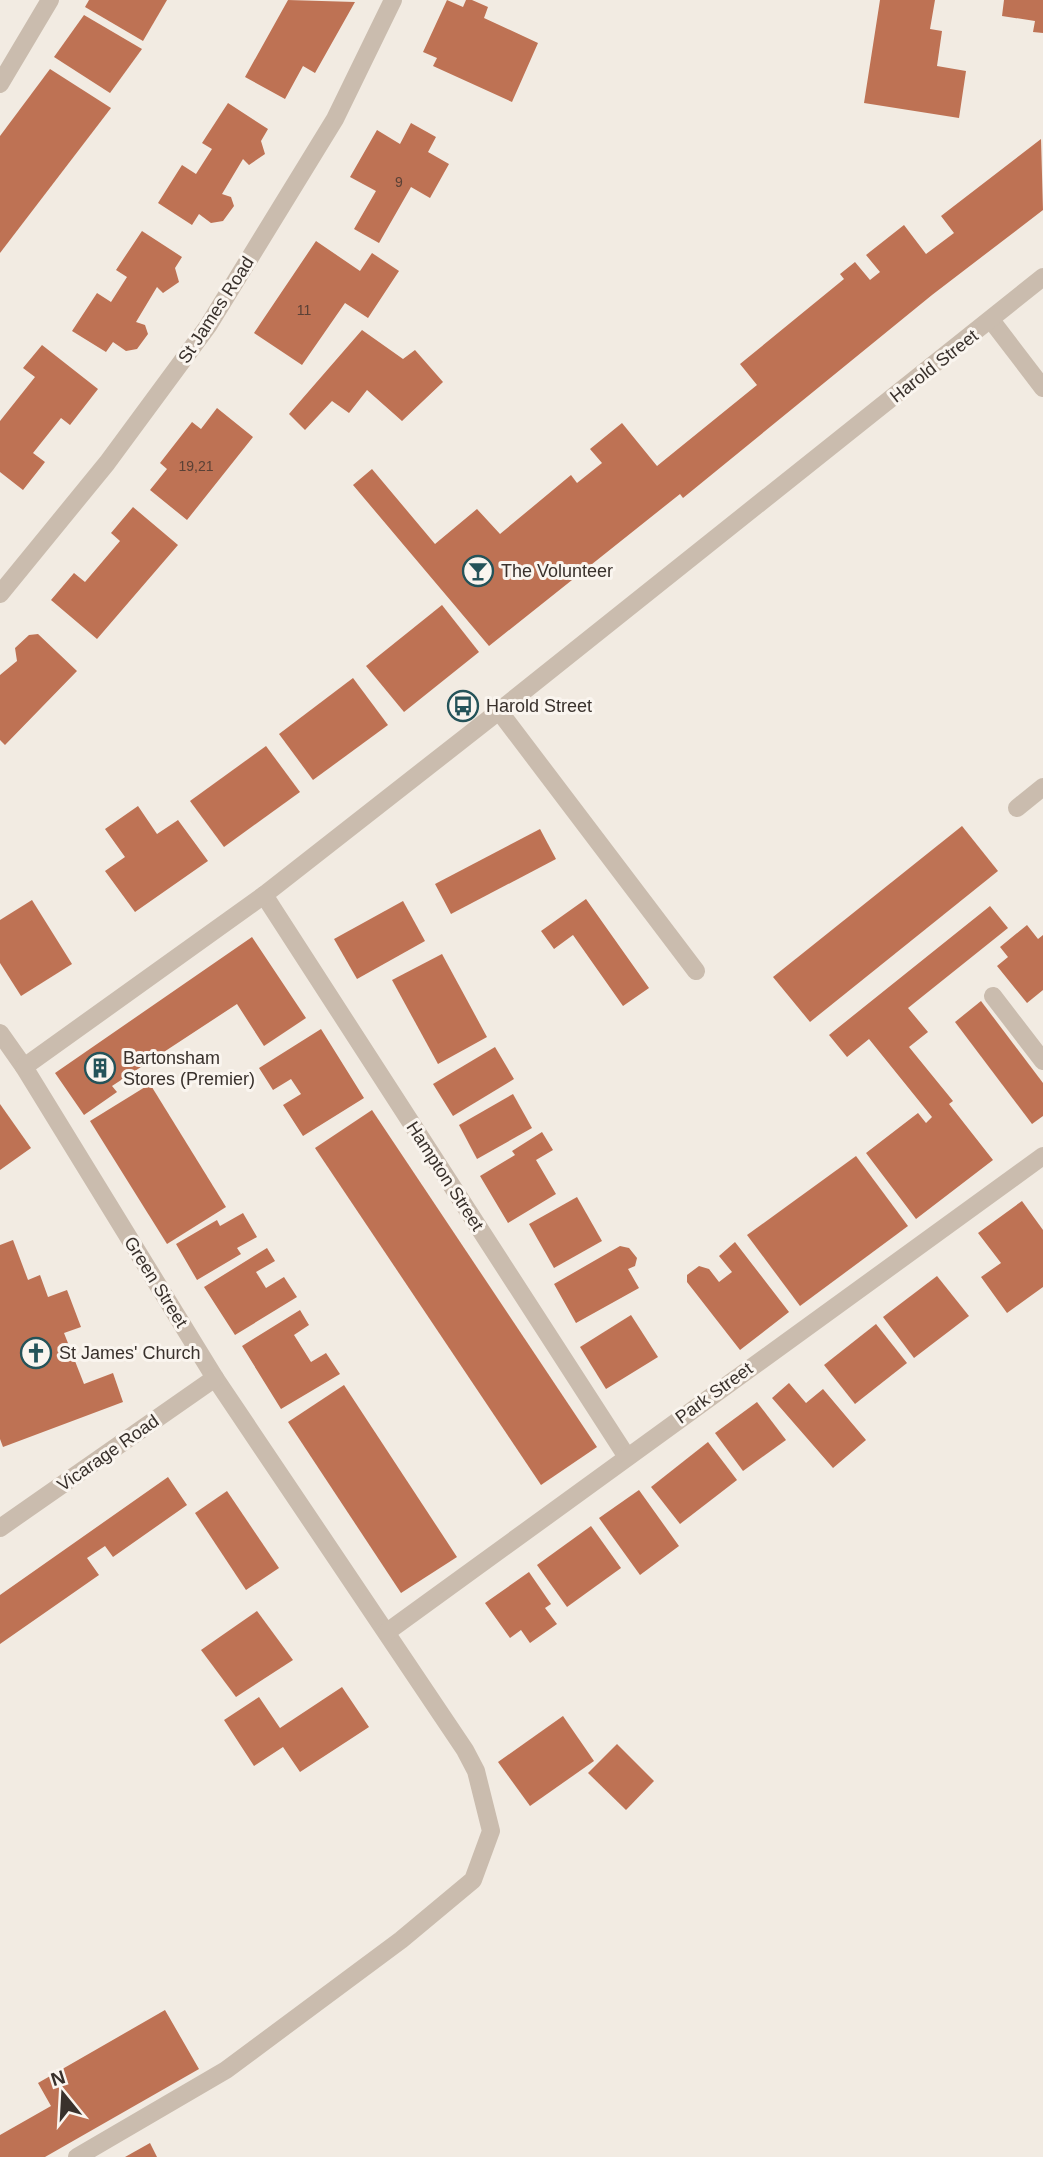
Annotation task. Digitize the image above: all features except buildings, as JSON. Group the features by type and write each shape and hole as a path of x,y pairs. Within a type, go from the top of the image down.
{"street":[{"path":"0,84 50,0"},
{"name":"St James Road","path":"0,594 107,463 208,326 335,119 393,0"},
{"name":"Harold Street","path":"24,1067 264,895 1043,277"},
{"path":"991,320 1043,388"},
{"path":"499,711 696,971"},
{"path":"1017,808 1043,786"},
{"name":"Hampton Street","path":"264,895 626,1457"},
{"path":"993,996 1043,1061"},
{"name":"Green Street","path":"0,1033 24,1067 215,1378 465,1750 476,1771 491,1831 473,1880 401,1940 226,2070 77,2157"},
{"name":"Park Street","path":"387,1632 1043,1156"},
{"name":"Vicarage Road","path":"0,1528 215,1378"}],"place":[{"name":"The Volunteer","path":"478,571"},
{"name":"Harold Street","path":"463,706"},
{"name":"Bartonsham Stores (Premier)","path":"100,1068"},
{"name":"St James' Church","path":"36,1353"}]}
